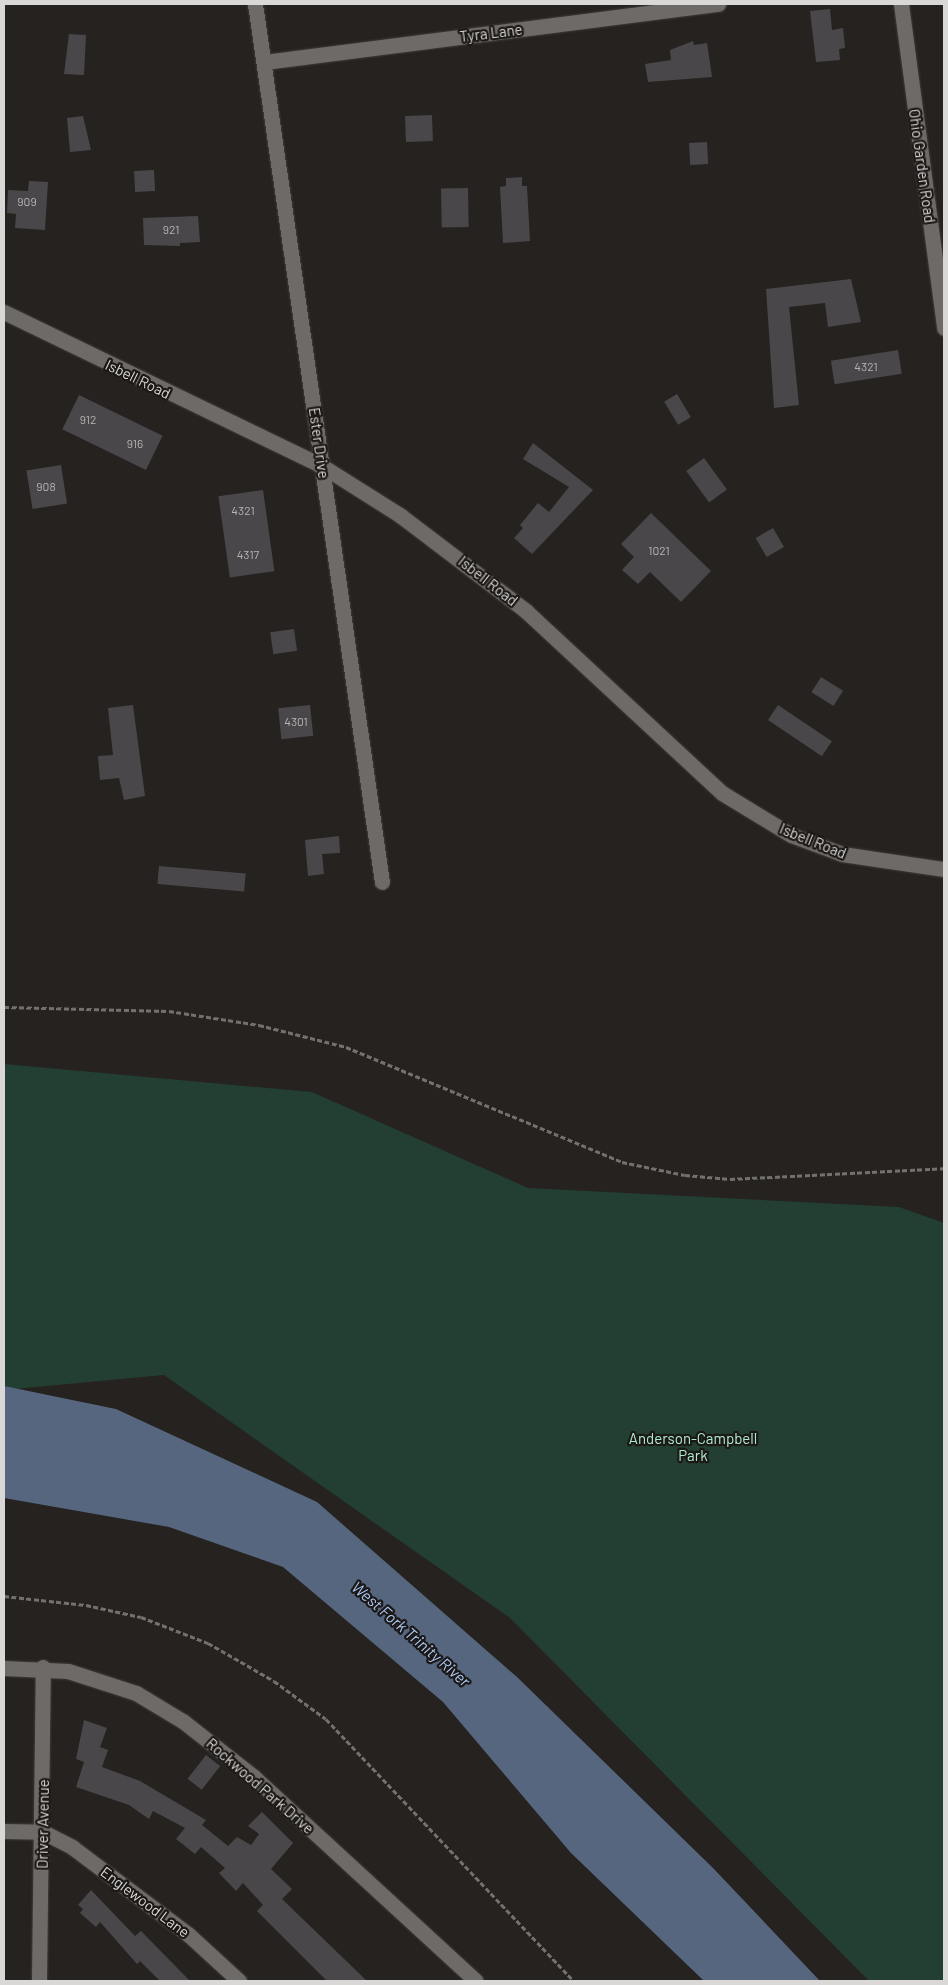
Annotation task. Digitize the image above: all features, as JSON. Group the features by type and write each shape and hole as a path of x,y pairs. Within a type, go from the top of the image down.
{"street":[{"name":"Ester Drive","path":"255,4 382,882"},
{"name":"Tyra Lane","path":"264,62 718,4"},
{"name":"Ohio Garden Road","path":"901,4 944,328"},
{"name":"Isbell Road","path":"4,312 322,466 466,562 526,611 722,793 791,835 842,854 944,869"},
{"name":"Rockwood Park Drive","path":"4,1668 43,1667 136,1692 184,1722 254,1777 476,1981"},
{"name":"Driver Avenue","path":"39,1981 43,1832 43,1667"},
{"path":"4,1831 43,1832"},
{"name":"Englewood Lane","path":"43,1832 72,1847 189,1935 240,1981"}],"path":[{"path":"4,1006 169,1011 260,1025 346,1048 622,1162 685,1175 730,1178 944,1168"},
{"path":"4,1596 86,1605 141,1617 208,1644 274,1681 326,1719 574,1981"}],"green space":[{"name":"Anderson-Campbell Park","path":"4,1064 312,1092 528,1188 899,1207 944,1223 944,1981 869,1981 510,1618 164,1375 4,1390"}],"water":[{"name":"West Fork Trinity River","path":"4,1386 116,1409 317,1502 517,1677 713,1868 820,1981 704,1981 571,1853 443,1702 283,1567 169,1527 4,1498"}],"building":[{"path":"830,9 832,30 843,28 845,48 839,49 840,60 816,62 810,11"},
{"path":"69,34 86,35 84,75 64,74"},
{"path":"693,41 694,45 707,43 712,77 648,82 645,64 671,60 670,50"},
{"path":"432,115 433,141 406,142 405,116"},
{"path":"83,116 91,150 70,152 67,118"},
{"path":"707,142 708,164 690,165 689,143"},
{"path":"154,170 155,191 135,192 134,171"},
{"path":"522,177 522,186 527,186 530,241 503,243 500,187 506,186 506,178"},
{"path":"29,181 48,182 45,230 15,228 16,214 7,213 8,190 28,191"},
{"path":"441,188 468,188 469,227 442,227"},
{"path":"198,216 200,242 180,243 180,246 144,245 143,218"},
{"path":"851,279 861,322 828,327 825,303 789,307 799,405 774,408 766,289"},
{"path":"898,350 902,374 835,384 831,361"},
{"path":"677,394 691,417 678,425 664,402"},
{"path":"79,395 163,436 146,470 62,429"},
{"path":"533,443 593,490 532,554 514,538 523,528 520,525 538,503 549,512 569,487 523,459"},
{"path":"704,458 727,490 709,502 686,471"},
{"path":"61,465 67,504 33,509 26,470"},
{"path":"263,490 274,571 230,577 218,496"},
{"path":"651,513 711,571 681,602 650,572 638,584 622,570 634,557 621,544"},
{"path":"773,528 784,547 767,557 756,538"},
{"path":"294,629 297,651 273,654 270,632"},
{"path":"821,677 843,691 834,706 811,692"},
{"path":"133,705 145,796 124,800 119,778 100,780 98,756 113,755 108,708"},
{"path":"310,705 313,736 281,739 278,708"},
{"path":"778,705 832,741 822,756 768,720"},
{"path":"339,836 340,853 322,854 324,874 308,876 305,840"},
{"path":"159,866 246,874 244,892 157,884"},
{"path":"84,1720 107,1728 100,1747 108,1750 102,1767 140,1781 206,1820 202,1825 228,1846 237,1837 251,1845 259,1834 248,1826 262,1812 293,1843 271,1869 292,1889 282,1899 367,1981 327,1981 257,1911 263,1905 243,1883 236,1891 219,1873 225,1868 201,1847 195,1854 176,1839 185,1828 153,1811 149,1819 129,1805 76,1787 84,1762 76,1759"},
{"path":"206,1755 220,1766 202,1790 188,1779"},
{"path":"91,1890 135,1936 141,1931 190,1981 160,1981 140,1961 137,1964 100,1922 96,1927 80,1913 83,1909 78,1905"}]}
